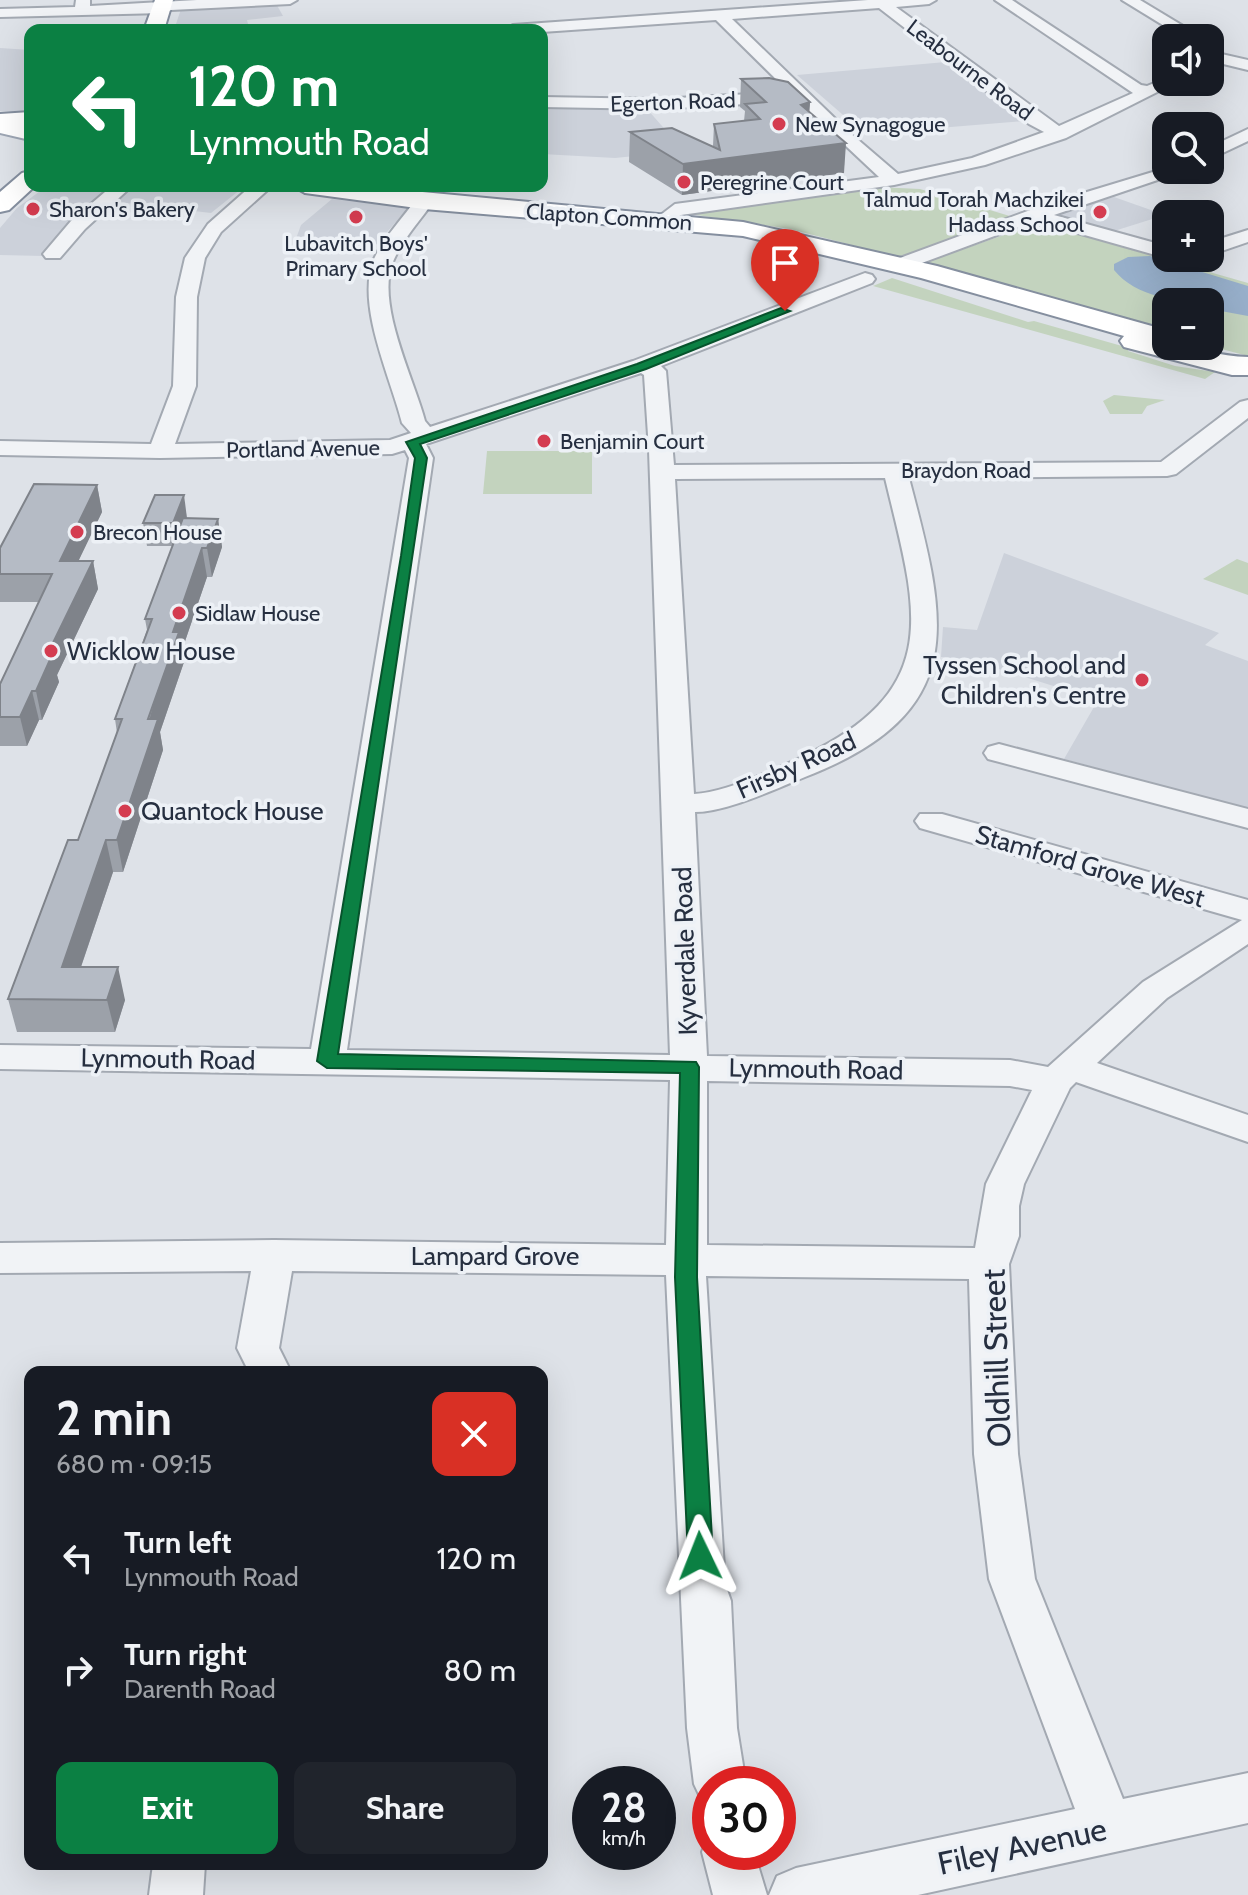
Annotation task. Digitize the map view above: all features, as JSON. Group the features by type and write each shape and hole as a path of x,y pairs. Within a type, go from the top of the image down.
{"main road":[{"path":"156,24 164,5"},
{"path":"1,122 24,121"},
{"path":"1,122 24,131"},
{"path":"3,193 24,162"},
{"path":"3,193 24,181"},
{"name":"Clapton Common","path":"350,192 424,202 664,220 776,236 928,272 1152,335"},
{"name":"Clapton Common","path":"902,268 913,277 970,295 1167,350 1232,366 1248,366"},
{"name":"Clapton Common","path":"1224,356 1248,366"}],"street":[{"path":"0,13 82,6 290,0"},
{"path":"548,28 929,0"},
{"path":"1002,0 1135,88 1148,92"},
{"path":"1129,0 1171,24"},
{"name":"Leabourne Road","path":"882,3 1035,120 1060,134"},
{"path":"72,24 82,6"},
{"path":"721,16 843,136 894,180"},
{"path":"0,27 17,30"},
{"path":"1224,59 1248,65"},
{"path":"664,220 670,213 687,208 894,180 991,157 1060,134 1152,90"},
{"name":"Egerton Road","path":"548,102 659,104 805,96"},
{"path":"1224,147 1248,134"},
{"path":"902,268 1033,215 1152,178"},
{"path":"53,254 115,192"},
{"path":"160,451 183,396 187,361 188,280 195,255 229,210 254,192"},
{"path":"327,1061 421,458 419,439 379,293 380,271 389,250 424,202"},
{"path":"1033,215 1152,248"},
{"path":"1224,244 1248,236"},
{"name":"Portland Avenue","path":"0,448 364,450 419,439 641,366 865,279"},
{"name":"Kyverdale Road","path":"641,366 655,371 657,379 680,803 689,1067 686,1258 701,1584 707,1601 712,1728 717,1766"},
{"name":"Braydon Road","path":"662,472 1167,469 1248,407"},
{"name":"Firsby Road","path":"680,803 702,803 726,796 839,750 892,715 908,693 924,644 920,588 895,471"},
{"path":"999,753 1248,819"},
{"name":"Stamford Grove West","path":"931,821 1248,911"},
{"name":"Oldhill Street","path":"1108,1827 1012,1579 1012,1558 996,1454 989,1264 999,1236 999,1206 1005,1184 1062,1074 1155,990 1248,929"},
{"name":"Lynmouth Road","path":"0,1057 1062,1074 1248,1129"},
{"path":"267,1366 258,1348 274,1255"},
{"name":"Lampard Grove","path":"0,1258 274,1255 989,1264"},
{"name":"Filey Avenue","path":"796,1895 1248,1798"},
{"path":"176,1895 178,1870"},
{"path":"733,1870 740,1895"}],"shaded area":[{"path":"184,0 274,0 283,16 247,20 248,24 176,24"},
{"path":"0,48 24,50 24,113 0,111"},
{"path":"946,62 1024,121 865,134 797,75"},
{"path":"548,108 647,109 684,151 615,158 548,154"},
{"path":"39,192 237,192 211,213 102,200 44,256 0,255 0,228 17,208"},
{"name":"Talmud Torah Machzikei Hadass School","path":"1114,197 1152,210 1152,219 1111,232 1049,215"},
{"name":"Lubavitch Boys' Primary School","path":"332,199 408,208 374,247 294,244 301,225"},
{"name":"Tyssen School and Children's Centre","path":"1004,553 1219,633 1205,645 1248,661 1248,809 1064,759 1098,700 967,659 941,657 943,627 977,630"}],"green space":[{"path":"877,187 920,189 1013,217 898,257 790,229 690,214"},
{"path":"1038,223 1152,256 1152,272 1210,272 1248,283 1248,356 1224,350 1224,288 1152,288 1152,329 924,263"},
{"path":"892,278 1028,322 1034,321 1129,348 1128,351 1152,360 1215,372 1205,379 873,286"},
{"path":"1114,395 1165,400 1147,406 1142,414 1110,414 1103,401"},
{"path":"487,451 592,451 592,494 483,494"},
{"path":"1237,559 1248,563 1248,595 1203,579"}],"water":[{"path":"1128,257 1152,257 1152,272 1202,272 1248,286 1248,316 1224,312 1224,288 1152,288 1152,294 1145,292 1114,270 1114,264"}],"building":[{"path":"769,78 788,82 810,102 801,105 846,143 683,164 630,132 672,128 720,150 714,124 760,119 745,104 766,102 741,79"},
{"path":"34,484 97,485 60,561 93,561 48,653 53,653 36,691 32,691 20,717 0,717 0,684 52,574 0,574 0,548"},
{"path":"155,495 184,495 173,523 143,523"},
{"path":"183,518 218,519 207,548 202,548 173,632 179,632 148,719 158,719 117,840 106,840 62,967 118,967 107,1000 8,999 68,840 78,840 122,719 115,719 152,619 145,619"}],"place":[{"name":"New Synagogue","path":"779,124"},
{"name":"Peregrine Court","path":"684,182"},
{"name":"Sharon's Bakery","path":"33,209"},
{"name":"Talmud Torah Machzikei Hadass School","path":"1100,212"},
{"name":"Lubavitch Boys' Primary School","path":"356,217"},
{"name":"Benjamin Court","path":"544,441"},
{"name":"Brecon House","path":"77,532"},
{"name":"Sidlaw House","path":"179,613"},
{"name":"Wicklow House","path":"51,651"},
{"name":"Tyssen School and Children's Centre","path":"1142,680"},
{"name":"Quantock House","path":"125,811"}],"route":[{"path":"700,1556 686,1277 689,1067 327,1061 376,771 408,556 421,458 413,442 641,366 785,311"}]}
